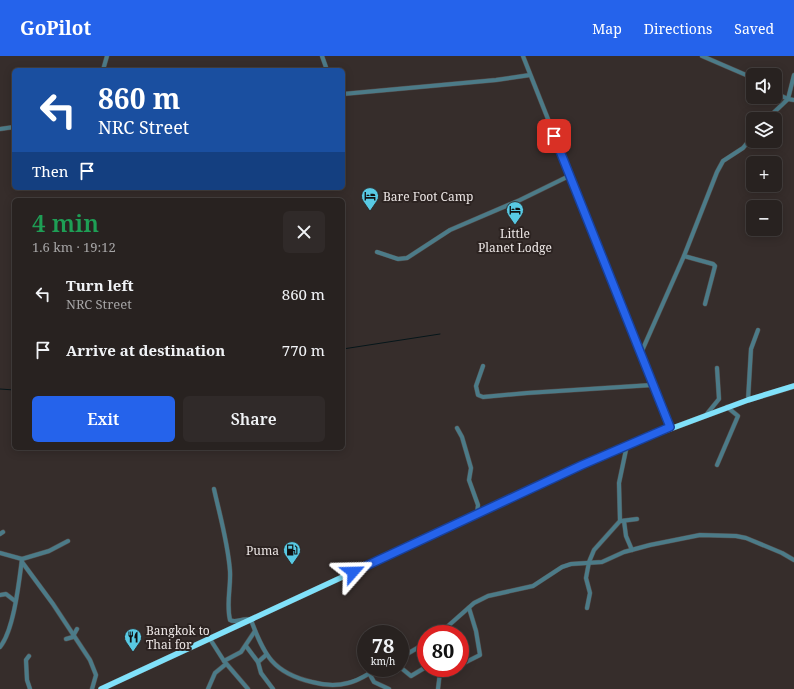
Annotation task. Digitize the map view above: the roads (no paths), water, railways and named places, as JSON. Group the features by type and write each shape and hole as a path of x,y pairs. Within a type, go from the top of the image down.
{"highway":[{"path":"101,689 627,445 670,427 794,386"}],"street":[{"path":"104,68 107,56"},
{"path":"322,56 326,68"},
{"path":"522,56 670,427"},
{"path":"702,56 746,75"},
{"path":"774,112 788,99 794,74"},
{"path":"345,94 496,80 530,75"},
{"path":"782,96 794,100"},
{"path":"0,129 12,127"},
{"path":"641,353 684,256 720,167 724,161 746,144"},
{"path":"377,252 398,259 405,259 421,251 450,230 520,200 569,176"},
{"path":"684,256 714,264 705,304"},
{"path":"748,400 752,349 758,330"},
{"path":"482,366 476,389 478,395 483,398 527,393 652,385"},
{"path":"706,415 719,399 717,368"},
{"path":"717,465 738,416 727,408"},
{"path":"456,428 462,436 471,468 469,480 478,506 477,514"},
{"path":"627,445 619,483 622,521 632,550"},
{"path":"214,489 229,559 231,580 227,606 230,620 234,622 245,618 251,620 266,654 291,677 317,683 349,683"},
{"path":"587,608 590,593 586,575 594,550 622,521 637,519"},
{"path":"449,625 480,600 497,593 533,586 562,567 571,564 602,562 632,550 700,535 736,536 746,538 782,553 794,560"},
{"path":"22,561 49,551 68,541"},
{"path":"0,553 22,561 53,604 90,660 96,675 92,689"},
{"path":"0,648 7,636 16,601 22,561"},
{"path":"0,595 6,594 16,601"},
{"path":"469,608 476,631 480,655 469,660"},
{"path":"66,640 73,636 77,629"},
{"path":"208,689 214,673 241,652 255,631"},
{"path":"210,639 225,663 248,689"},
{"path":"246,646 258,662 261,673 273,689"},
{"path":"258,662 266,654"},
{"path":"29,656 26,660 27,680 30,689"},
{"path":"344,689 349,683 361,677"},
{"path":"371,677 374,682 389,689"},
{"path":"438,689 440,677"}],"waterway":[{"path":"345,349 440,334"},
{"path":"0,389 12,390"}],"place":[{"name":"Bare Foot Camp","path":"370,211"},
{"name":"Little Planet Lodge","path":"515,225"},
{"name":"Puma","path":"292,565"},
{"name":"Bangkok to Thai for","path":"133,652"}]}
